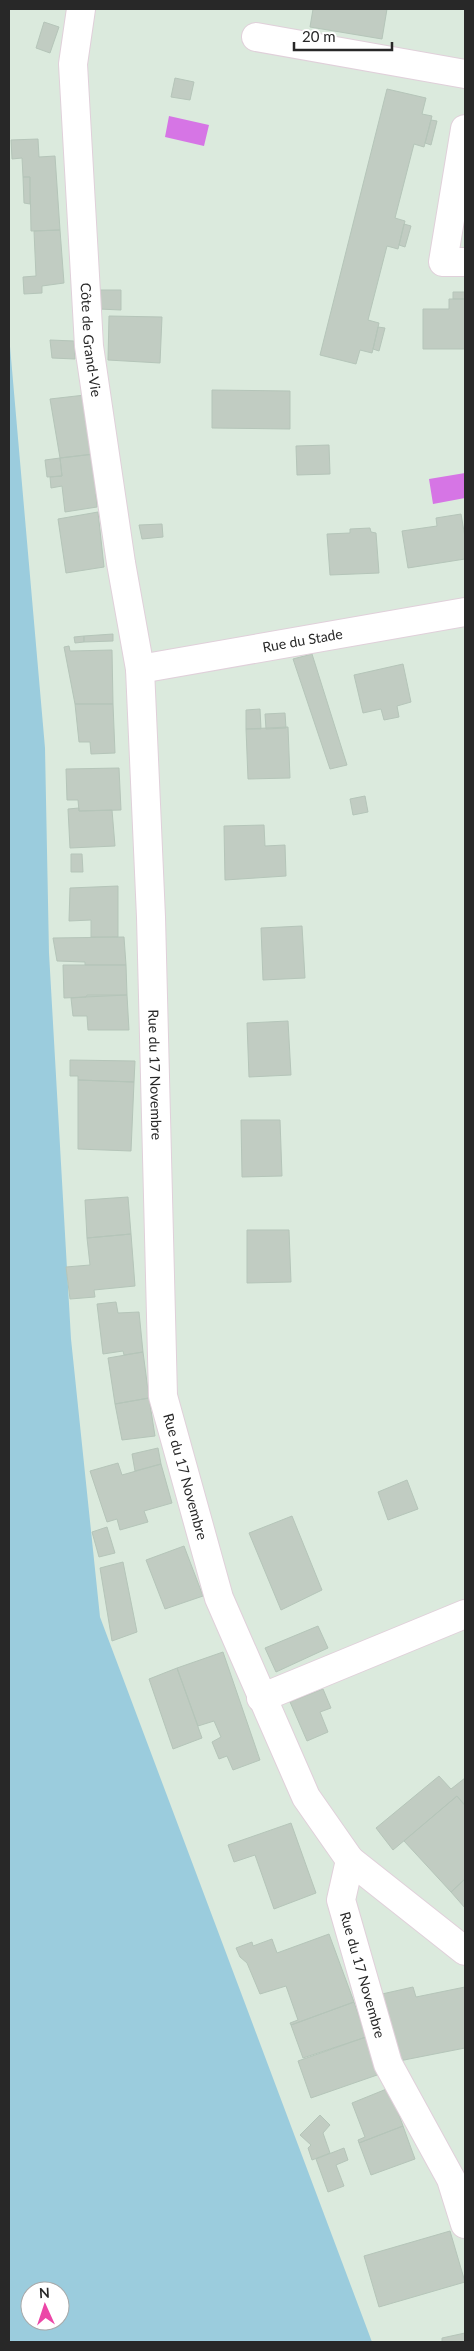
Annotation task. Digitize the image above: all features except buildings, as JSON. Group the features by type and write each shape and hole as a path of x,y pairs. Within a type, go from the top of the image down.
{"street":[{"name":"Côte de Grand-Vie","path":"80,9 73,64 89,346 140,669"},
{"path":"256,37 465,74"},
{"path":"465,128 443,262 465,262"},
{"name":"Rue du Stade","path":"140,669 465,612"},
{"name":"Rue du 17 Novembre","path":"140,669 151,917 163,1396 218,1598 306,1797 350,1860 341,1900 388,2064 451,2179 465,2224"},
{"path":"262,1698 465,1614"},
{"path":"350,1860 465,1951"}],"shaded area":[{"path":"169,116 209,125 204,146 165,137"},
{"path":"9,335 45,748 49,953 71,1339 100,1617 372,2342 9,2342"},
{"path":"465,473 465,498 433,504 429,479"}]}
